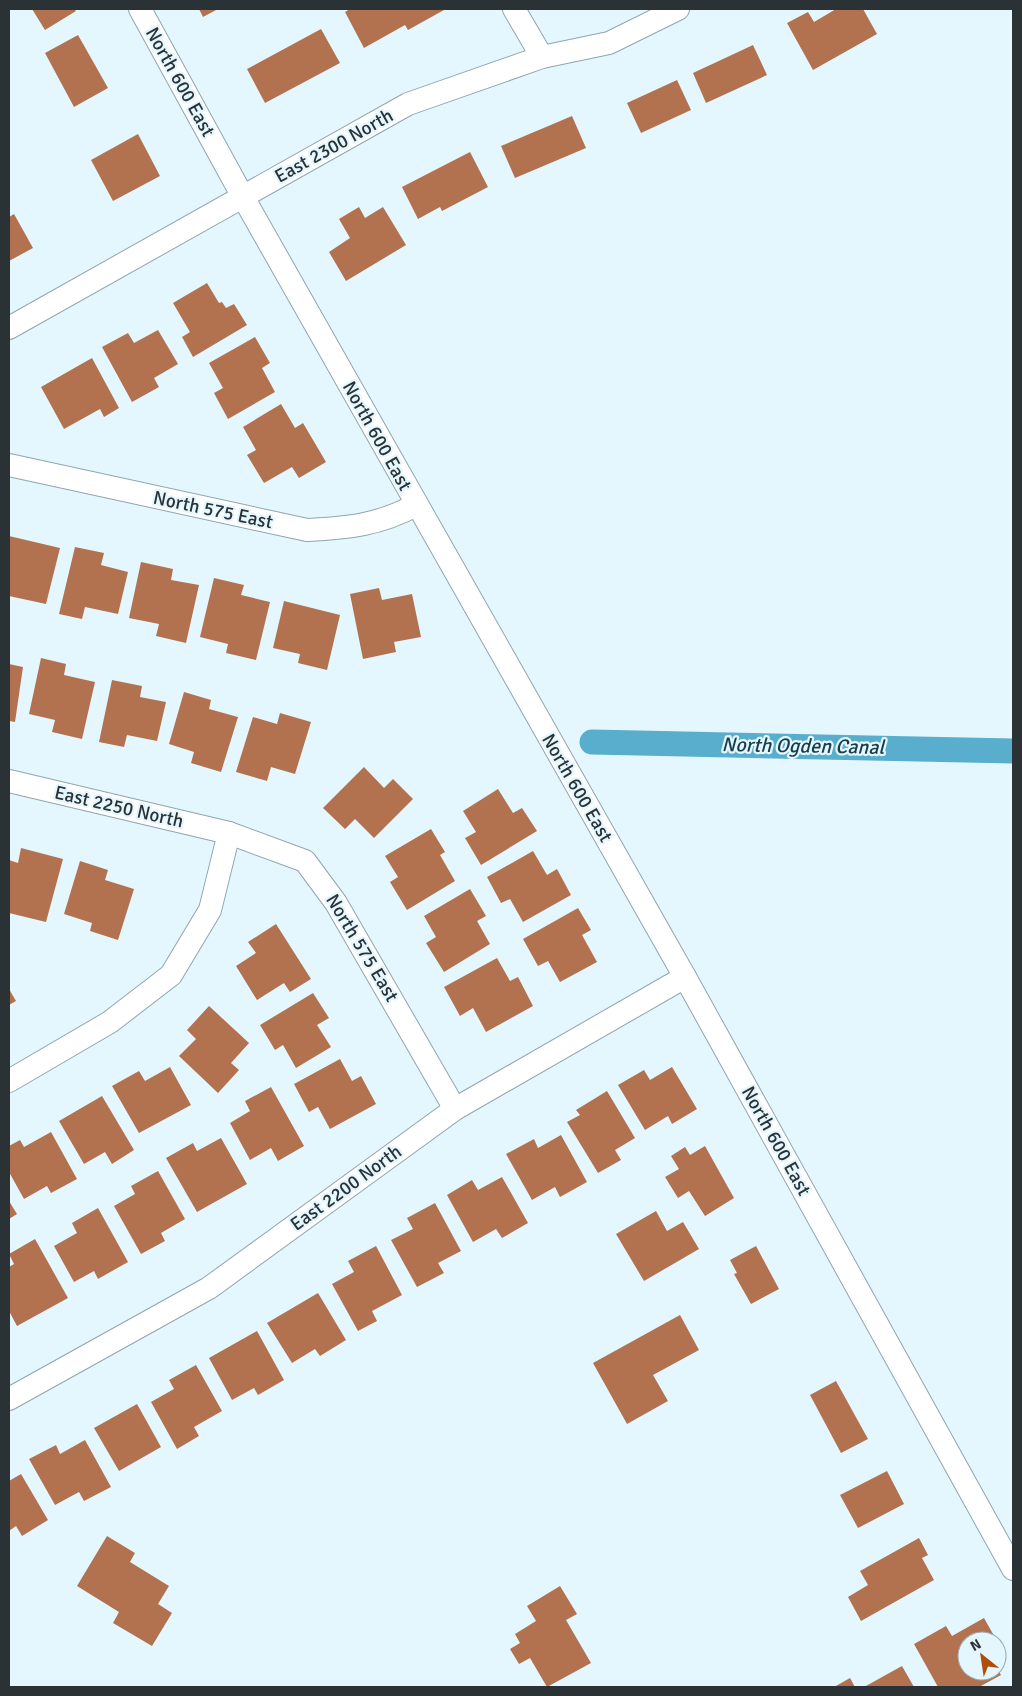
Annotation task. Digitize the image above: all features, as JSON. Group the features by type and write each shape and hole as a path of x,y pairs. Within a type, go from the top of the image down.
{"street":[{"name":"North 600 East","path":"140,9 242,197 685,977 1013,1568"},
{"path":"514,9 542,57"},
{"name":"East 2300 North","path":"9,328 408,104 542,57 609,43 678,9"},
{"name":"North 575 East","path":"9,465 307,530 354,527 394,516 416,505"},
{"name":"East 2250 North","path":"9,781 229,833"},
{"path":"9,1081 110,1022 171,975 210,910 229,833"},
{"name":"North 575 East","path":"229,833 305,861 336,903 455,1109"},
{"name":"East 2200 North","path":"9,1399 209,1288 455,1109 685,977"}],"building":[{"path":"32,9 74,9 76,11 45,30"},
{"path":"199,9 218,9 203,17"},
{"path":"350,9 444,10 408,30 405,25 364,48 345,12"},
{"path":"836,9 863,9 877,34 813,70 787,23 808,12 814,22"},
{"path":"321,29 340,63 265,103 247,69"},
{"path":"78,35 108,88 74,107 45,53"},
{"path":"753,45 767,75 706,103 693,73"},
{"path":"677,80 691,110 641,133 627,103"},
{"path":"572,116 586,148 515,178 501,146"},
{"path":"138,134 160,176 113,201 91,160"},
{"path":"470,152 488,187 442,211 440,207 418,219 402,187"},
{"path":"359,207 365,218 383,207 406,245 346,281 329,252 350,238 339,219"},
{"path":"14,214 33,248 9,261 9,217"},
{"path":"207,283 219,303 222,302 226,308 234,304 247,325 193,357 182,337 190,332 173,303"},
{"path":"158,330 178,364 154,378 159,387 132,402 102,347 128,333 134,343"},
{"path":"255,337 270,363 262,368 275,392 228,419 214,393 223,388 209,363"},
{"path":"92,358 119,408 104,417 100,409 64,429 41,387"},
{"path":"281,404 295,428 303,423 326,462 299,478 292,467 264,483 247,455 256,450 243,427"},
{"path":"9,536 60,548 46,604 9,596"},
{"path":"75,547 104,553 101,565 128,572 118,614 85,607 82,619 59,614"},
{"path":"141,562 173,569 171,580 199,585 186,643 156,636 159,624 129,618"},
{"path":"214,578 244,585 241,595 270,602 256,660 226,653 228,644 200,637"},
{"path":"379,588 382,600 412,594 421,637 394,642 396,652 363,659 350,594"},
{"path":"284,601 340,615 327,670 298,663 300,654 273,648"},
{"path":"41,658 66,664 64,675 95,682 82,739 52,732 55,720 29,714"},
{"path":"9,664 23,667 15,722 9,721"},
{"path":"112,680 142,686 140,697 166,702 157,741 127,735 124,747 99,742"},
{"path":"184,692 211,700 209,709 238,717 221,772 191,763 194,752 169,744"},
{"path":"280,713 311,722 295,774 271,767 267,781 236,772 253,717 277,724"},
{"path":"364,767 384,788 393,779 413,799 374,838 355,819 345,829 323,808"},
{"path":"498,789 513,813 522,808 537,831 481,865 465,838 476,832 463,811"},
{"path":"431,829 445,852 440,855 455,881 407,910 390,882 398,877 385,856"},
{"path":"21,848 63,859 46,922 9,913 9,860 18,863"},
{"path":"533,851 547,875 557,869 571,895 523,922 510,899 501,903 487,877"},
{"path":"80,861 108,870 105,880 134,889 118,940 90,931 92,923 64,914"},
{"path":"470,889 486,916 477,921 490,944 444,972 426,943 436,937 424,916"},
{"path":"578,908 591,930 582,935 597,962 560,982 548,961 538,966 523,939"},
{"path":"276,924 311,979 290,992 284,983 257,1000 236,966 256,953 248,942"},
{"path":"497,958 510,981 518,977 533,1006 486,1032 473,1008 460,1016 444,987"},
{"path":"9,989 16,1001 9,1005"},
{"path":"313,993 329,1018 317,1025 331,1047 296,1068 283,1045 275,1050 260,1025"},
{"path":"209,1006 249,1043 231,1063 239,1070 218,1093 179,1056 196,1039 187,1030"},
{"path":"340,1059 352,1081 361,1076 376,1104 330,1129 318,1107 309,1112 294,1084"},
{"path":"170,1067 191,1105 139,1133 112,1086 139,1071 145,1081"},
{"path":"672,1067 697,1109 672,1124 668,1116 645,1130 618,1085 644,1070 650,1080"},
{"path":"271,1087 304,1146 278,1161 271,1148 250,1160 230,1123 250,1111 245,1101"},
{"path":"607,1091 635,1138 615,1150 621,1160 598,1173 567,1122 580,1115 576,1110"},
{"path":"102,1096 134,1150 112,1164 105,1152 84,1164 59,1121"},
{"path":"51,1132 77,1179 51,1193 47,1186 24,1199 9,1172 9,1146 20,1140 24,1147"},
{"path":"561,1135 587,1182 560,1197 555,1187 532,1200 506,1154 534,1139 538,1148"},
{"path":"221,1138 247,1184 197,1212 166,1158 193,1143 197,1151"},
{"path":"705,1146 734,1198 705,1216 689,1191 678,1198 665,1177 679,1169 671,1156 685,1147 690,1155"},
{"path":"158,1171 185,1219 161,1233 165,1241 141,1254 114,1206 135,1194 131,1186"},
{"path":"502,1177 528,1223 502,1238 496,1229 473,1242 447,1195 472,1180 478,1190"},
{"path":"9,1201 17,1214 9,1219"},
{"path":"435,1203 461,1251 438,1263 444,1273 417,1287 391,1240 413,1229 407,1218"},
{"path":"98,1208 128,1262 98,1279 94,1271 74,1282 54,1246 77,1233 72,1223"},
{"path":"656,1211 667,1231 683,1222 699,1249 644,1281 616,1234"},
{"path":"35,1239 68,1298 17,1326 9,1311 9,1267 14,1264 9,1254"},
{"path":"376,1246 402,1295 372,1311 377,1321 358,1331 332,1284 354,1272 348,1261"},
{"path":"756,1246 779,1289 751,1304 734,1274 737,1273 730,1260"},
{"path":"318,1293 346,1340 320,1356 315,1349 292,1363 267,1323"},
{"path":"680,1315 699,1350 653,1375 668,1401 627,1424 593,1363"},
{"path":"257,1331 284,1380 258,1395 254,1388 232,1400 209,1358"},
{"path":"196,1365 222,1411 194,1427 199,1436 177,1449 151,1402 174,1389 169,1380"},
{"path":"836,1381 868,1439 841,1453 810,1395"},
{"path":"137,1404 161,1447 119,1471 94,1428"},
{"path":"85,1440 111,1487 84,1501 79,1492 55,1505 29,1459 56,1445 60,1454"},
{"path":"887,1471 904,1504 858,1528 840,1495"},
{"path":"21,1474 48,1520 22,1536 16,1526 9,1531 9,1481"},
{"path":"107,1536 135,1553 130,1562 169,1586 158,1604 172,1613 152,1646 113,1623 119,1612 77,1586"},
{"path":"919,1538 928,1555 922,1558 934,1580 861,1621 848,1597 868,1585 860,1571"},
{"path":"560,1586 577,1614 566,1620 591,1663 547,1687 530,1658 519,1664 510,1649 520,1643 515,1634 536,1621 527,1606"},
{"path":"984,1618 991,1631 961,1631"},
{"path":"946,1626 952,1636 957,1633 957,1681 990,1681 979,1687 938,1687 914,1644"},
{"path":"902,1666 914,1687 864,1687"},
{"path":"850,1678 855,1687 834,1687"}],"waterway":[{"name":"North Ogden Canal","path":"592,742 1013,751"}]}
